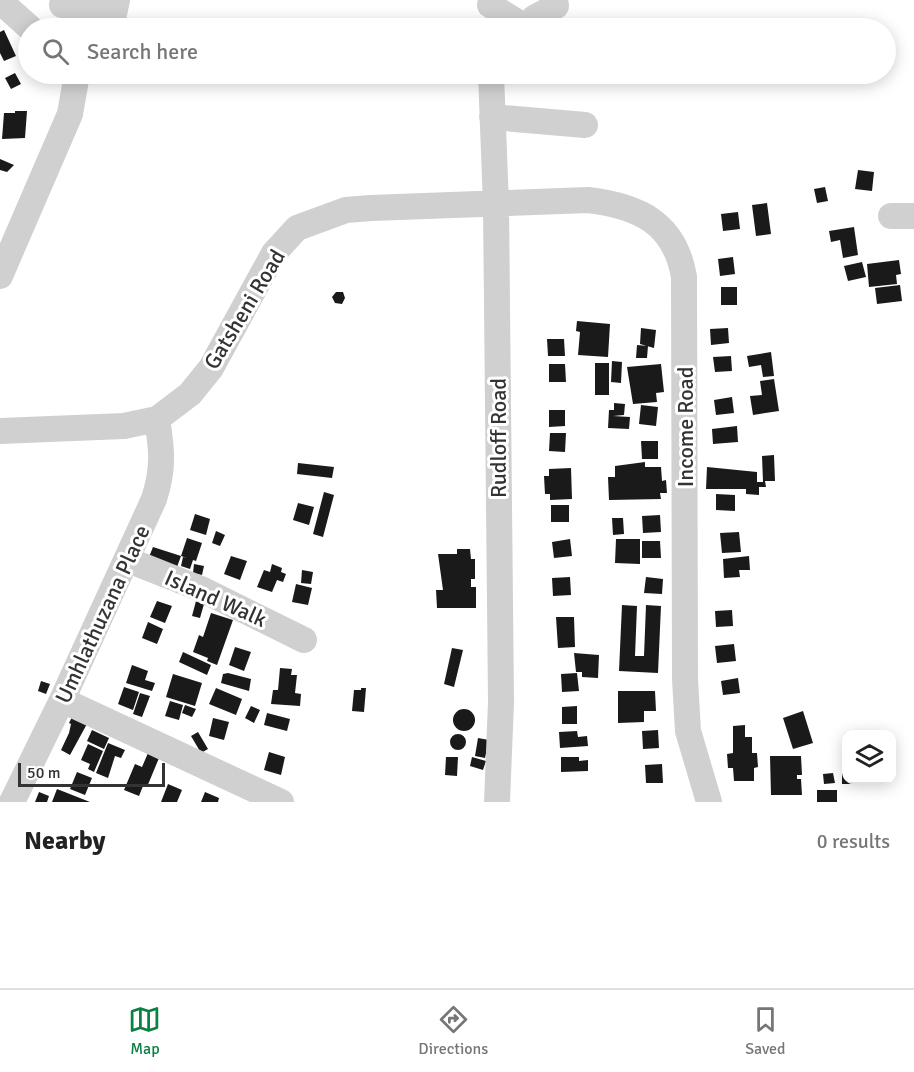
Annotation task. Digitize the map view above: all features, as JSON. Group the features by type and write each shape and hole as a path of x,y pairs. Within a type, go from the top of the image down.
{"street":[{"path":"64,11 114,14 117,0"},
{"path":"534,18 556,6 555,0"},
{"path":"0,1 19,18"},
{"path":"490,11 506,18"},
{"path":"0,276 70,114 75,84"},
{"name":"Rudloff Road","path":"491,84 496,205 501,702 496,802"},
{"path":"492,117 585,125"},
{"name":"Income Road","path":"496,205 588,200 615,203 652,220 677,246 684,277 686,706 688,731 709,802"},
{"name":"Gatsheni Road","path":"0,431 124,426 156,419 190,394 211,368 274,253 297,228 346,210 496,205"},
{"name":"Umhlathuzana Place","path":"12,802 128,560 161,478 163,456 156,419"},
{"name":"Island Walk","path":"128,560 211,594 303,640"},
{"path":"62,700 281,802"}],"building":[{"path":"4,30 16,56 4,61 0,53 0,32"},
{"path":"15,73 18,84 21,84 11,89 5,78"},
{"path":"15,111 27,111 25,138 2,139 4,113 15,113"},
{"path":"0,159 14,165 7,172 0,170"},
{"path":"858,170 874,172 872,191 855,189"},
{"path":"825,187 828,201 817,203 814,189"},
{"path":"767,203 771,234 756,236 752,205"},
{"path":"738,212 740,229 723,231 721,214"},
{"path":"854,227 858,255 843,258 840,240 831,242 829,231"},
{"path":"733,257 735,274 720,276 718,259"},
{"path":"899,260 901,274 896,275 897,284 869,287 867,264"},
{"path":"862,262 866,277 848,281 844,266"},
{"path":"900,285 902,301 877,304 875,288"},
{"path":"721,287 737,287 737,305 721,305"},
{"path":"336,292 343,292 345,298 342,304 335,303 332,297"},
{"path":"577,321 610,324 608,357 578,355 580,332 576,331"},
{"path":"641,328 656,330 654,348 640,344"},
{"path":"728,328 729,343 711,345 710,329"},
{"path":"547,339 564,339 565,356 548,356"},
{"path":"637,345 648,346 647,358 636,358"},
{"path":"771,352 774,376 763,377 761,365 749,367 747,356"},
{"path":"731,356 732,371 715,372 713,357"},
{"path":"612,361 622,362 621,383 611,382"},
{"path":"595,363 609,363 609,395 595,395"},
{"path":"549,364 565,364 566,382 549,382"},
{"path":"661,364 664,392 656,393 657,402 633,404 627,367"},
{"path":"774,379 779,411 753,415 750,396 762,395 760,381"},
{"path":"732,397 734,413 716,415 714,400"},
{"path":"614,403 625,404 624,415 613,416 630,417 629,429 608,428 609,410 614,410"},
{"path":"641,405 658,407 656,426 639,424"},
{"path":"549,410 565,410 565,426 549,427"},
{"path":"737,426 738,442 713,444 712,429"},
{"path":"550,433 566,433 565,452 549,451"},
{"path":"641,441 658,441 658,459 642,459"},
{"path":"774,455 775,481 765,481 766,487 759,487 759,495 746,494 746,489 706,489 707,467 757,472 757,482 763,482 762,456"},
{"path":"645,462 645,467 661,467 662,481 666,480 667,493 660,493 661,499 609,500 608,477 615,477 615,466"},
{"path":"298,463 334,467 332,478 297,474"},
{"path":"571,468 572,499 550,500 550,494 545,494 544,476 549,476 549,469"},
{"path":"324,492 334,495 323,537 313,534"},
{"path":"716,494 735,495 735,511 716,510"},
{"path":"298,503 314,507 309,525 293,520"},
{"path":"551,505 569,505 569,522 551,522"},
{"path":"195,514 210,519 206,535 190,530"},
{"path":"660,515 661,532 643,533 642,516"},
{"path":"612,518 623,518 624,534 613,535"},
{"path":"216,531 225,535 220,546 212,543"},
{"path":"739,532 741,552 722,553 720,533"},
{"path":"187,538 202,543 196,561 193,560 190,569 181,566 183,557 187,558 181,556"},
{"path":"570,539 572,556 554,558 552,542"},
{"path":"616,539 640,539 640,564 615,563"},
{"path":"642,541 660,541 661,558 642,558"},
{"path":"153,547 181,556 177,567 149,557"},
{"path":"457,549 470,549 471,559 475,559 475,579 471,579 471,587 476,587 476,608 437,608 436,590 443,590 438,554 457,554"},
{"path":"231,556 247,561 240,580 224,574"},
{"path":"749,556 750,570 739,570 740,577 724,578 723,559"},
{"path":"194,564 204,566 202,575 193,573"},
{"path":"272,564 282,568 281,572 286,574 283,582 277,580 272,592 257,587 264,570 270,572"},
{"path":"302,570 313,572 311,584 301,583"},
{"path":"570,577 571,595 553,596 552,578"},
{"path":"646,577 663,579 662,594 644,593"},
{"path":"296,584 312,588 308,605 292,602"},
{"path":"157,601 172,606 165,623 150,617"},
{"path":"196,601 204,604 200,618 192,616"},
{"path":"622,605 637,606 635,656 644,656 646,605 661,606 658,673 619,671"},
{"path":"732,610 733,626 716,627 715,611"},
{"path":"211,613 233,620 217,665 207,661 208,658 193,652 199,635 203,637"},
{"path":"556,617 574,617 575,647 558,648"},
{"path":"148,622 163,629 157,644 142,638"},
{"path":"734,644 736,661 717,663 715,646"},
{"path":"235,647 251,652 244,671 229,665"},
{"path":"452,648 463,650 454,687 444,684"},
{"path":"183,652 211,665 207,675 179,662"},
{"path":"574,653 599,655 598,678 582,677 582,672 576,672"},
{"path":"132,665 148,671 145,680 155,683 152,691 126,683"},
{"path":"280,668 292,669 291,675 297,675 295,693 301,694 300,706 271,704 273,690 278,690"},
{"path":"228,673 251,679 249,691 221,683 223,674"},
{"path":"577,673 579,691 562,692 561,674"},
{"path":"173,674 202,683 195,706 166,697"},
{"path":"738,678 740,693 723,695 721,681"},
{"path":"41,681 50,684 46,694 38,691"},
{"path":"124,687 139,692 133,710 118,704"},
{"path":"216,688 242,699 236,715 209,704"},
{"path":"361,688 366,688 364,712 352,711 354,690 361,690"},
{"path":"618,691 655,691 656,711 644,711 644,722 618,723"},
{"path":"140,693 150,696 142,717 133,714"},
{"path":"170,701 183,705 179,720 165,716"},
{"path":"185,705 196,709 192,717 182,713"},
{"path":"251,706 260,710 254,723 245,718"},
{"path":"577,706 577,724 562,724 562,707"},
{"path":"464,709 472,712 475,720 472,728 464,731 456,728 453,720 456,712"},
{"path":"803,711 813,743 793,749 783,718"},
{"path":"267,713 290,719 287,731 264,725"},
{"path":"73,715 88,722 70,755 61,750 69,733 71,724 69,723"},
{"path":"213,718 229,722 224,740 209,736"},
{"path":"745,725 745,737 752,737 752,753 757,753 758,767 754,768 754,781 734,781 733,768 728,768 727,754 733,753 733,726"},
{"path":"92,730 109,738 104,749 87,741"},
{"path":"658,730 659,748 643,749 642,731"},
{"path":"577,731 578,737 587,736 588,746 560,748 559,732"},
{"path":"198,732 208,749 201,753 191,736"},
{"path":"455,734 461,734 466,742 464,748 455,750 450,745 450,739"},
{"path":"478,738 489,740 485,758 475,756"},
{"path":"108,743 125,750 121,758 115,756 108,778 96,773"},
{"path":"88,744 103,751 94,772 88,769 90,764 81,760"},
{"path":"269,752 285,757 281,775 264,770"},
{"path":"148,753 159,758 147,787 143,786 139,796 124,790 135,764 142,767"},
{"path":"770,756 801,756 802,775 797,775 797,779 801,779 802,795 771,795"},
{"path":"446,757 458,757 457,776 445,775"},
{"path":"472,757 486,761 483,770 470,766"},
{"path":"561,757 579,757 579,761 588,760 588,771 561,772"},
{"path":"662,764 663,783 646,783 645,765"},
{"path":"77,772 92,778 85,795 70,789"},
{"path":"833,773 835,783 824,784 823,774"},
{"path":"168,784 182,790 177,802 161,802"},
{"path":"57,789 90,802 52,802"},
{"path":"817,790 837,790 837,802 817,802"},
{"path":"39,792 49,796 47,802 35,802"},
{"path":"205,792 219,798 218,802 201,802"}]}
